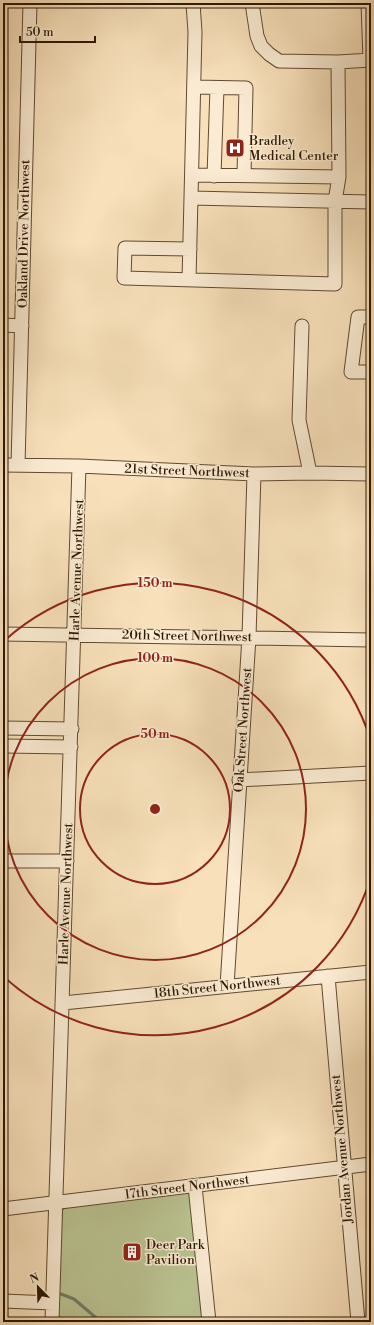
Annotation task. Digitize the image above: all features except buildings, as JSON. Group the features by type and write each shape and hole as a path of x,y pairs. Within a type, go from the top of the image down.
{"street":[{"name":"Oakland Drive Northwest","path":"18,465 30,3"},
{"path":"189,280 193,175 195,32 192,3"},
{"path":"252,3 257,36 261,46 279,61 338,62 370,60 368,3"},
{"path":"190,249 125,248 124,278 335,284 335,201 339,177 338,62"},
{"path":"194,87 246,88 244,176"},
{"path":"214,176 217,88"},
{"path":"193,175 339,177"},
{"path":"192,198 371,202"},
{"path":"371,317 358,317 351,372 371,372"},
{"path":"3,325 22,326"},
{"path":"302,326 299,420 310,473"},
{"name":"21st Street Northwest","path":"3,465 80,466 254,474 371,474"},
{"name":"Harle Avenue Northwest","path":"52,1322 80,466"},
{"name":"Oak Street Northwest","path":"227,986 249,637 254,474"},
{"name":"20th Street Northwest","path":"3,634 371,640"},
{"path":"3,728 72,729"},
{"path":"3,746 71,747"},
{"path":"239,780 371,773"},
{"path":"3,861 67,861"},
{"name":"18th Street Northwest","path":"63,1003 371,972"},
{"name":"Jordan Avenue Northwest","path":"328,976 358,1322"},
{"name":"17th Street Northwest","path":"3,1209 371,1164"},
{"path":"195,1186 209,1322"},
{"path":"3,1301 52,1303"}],"green space":[{"path":"185,1193 190,1194 203,1322 57,1322 62,1211 65,1208"}],"waterway":[{"path":"61,1294 74,1299 101,1322"}],"place":[{"name":"Bradley Medical Center","path":"235,148"},
{"name":"Deer Park Pavilion","path":"132,1252"}]}
